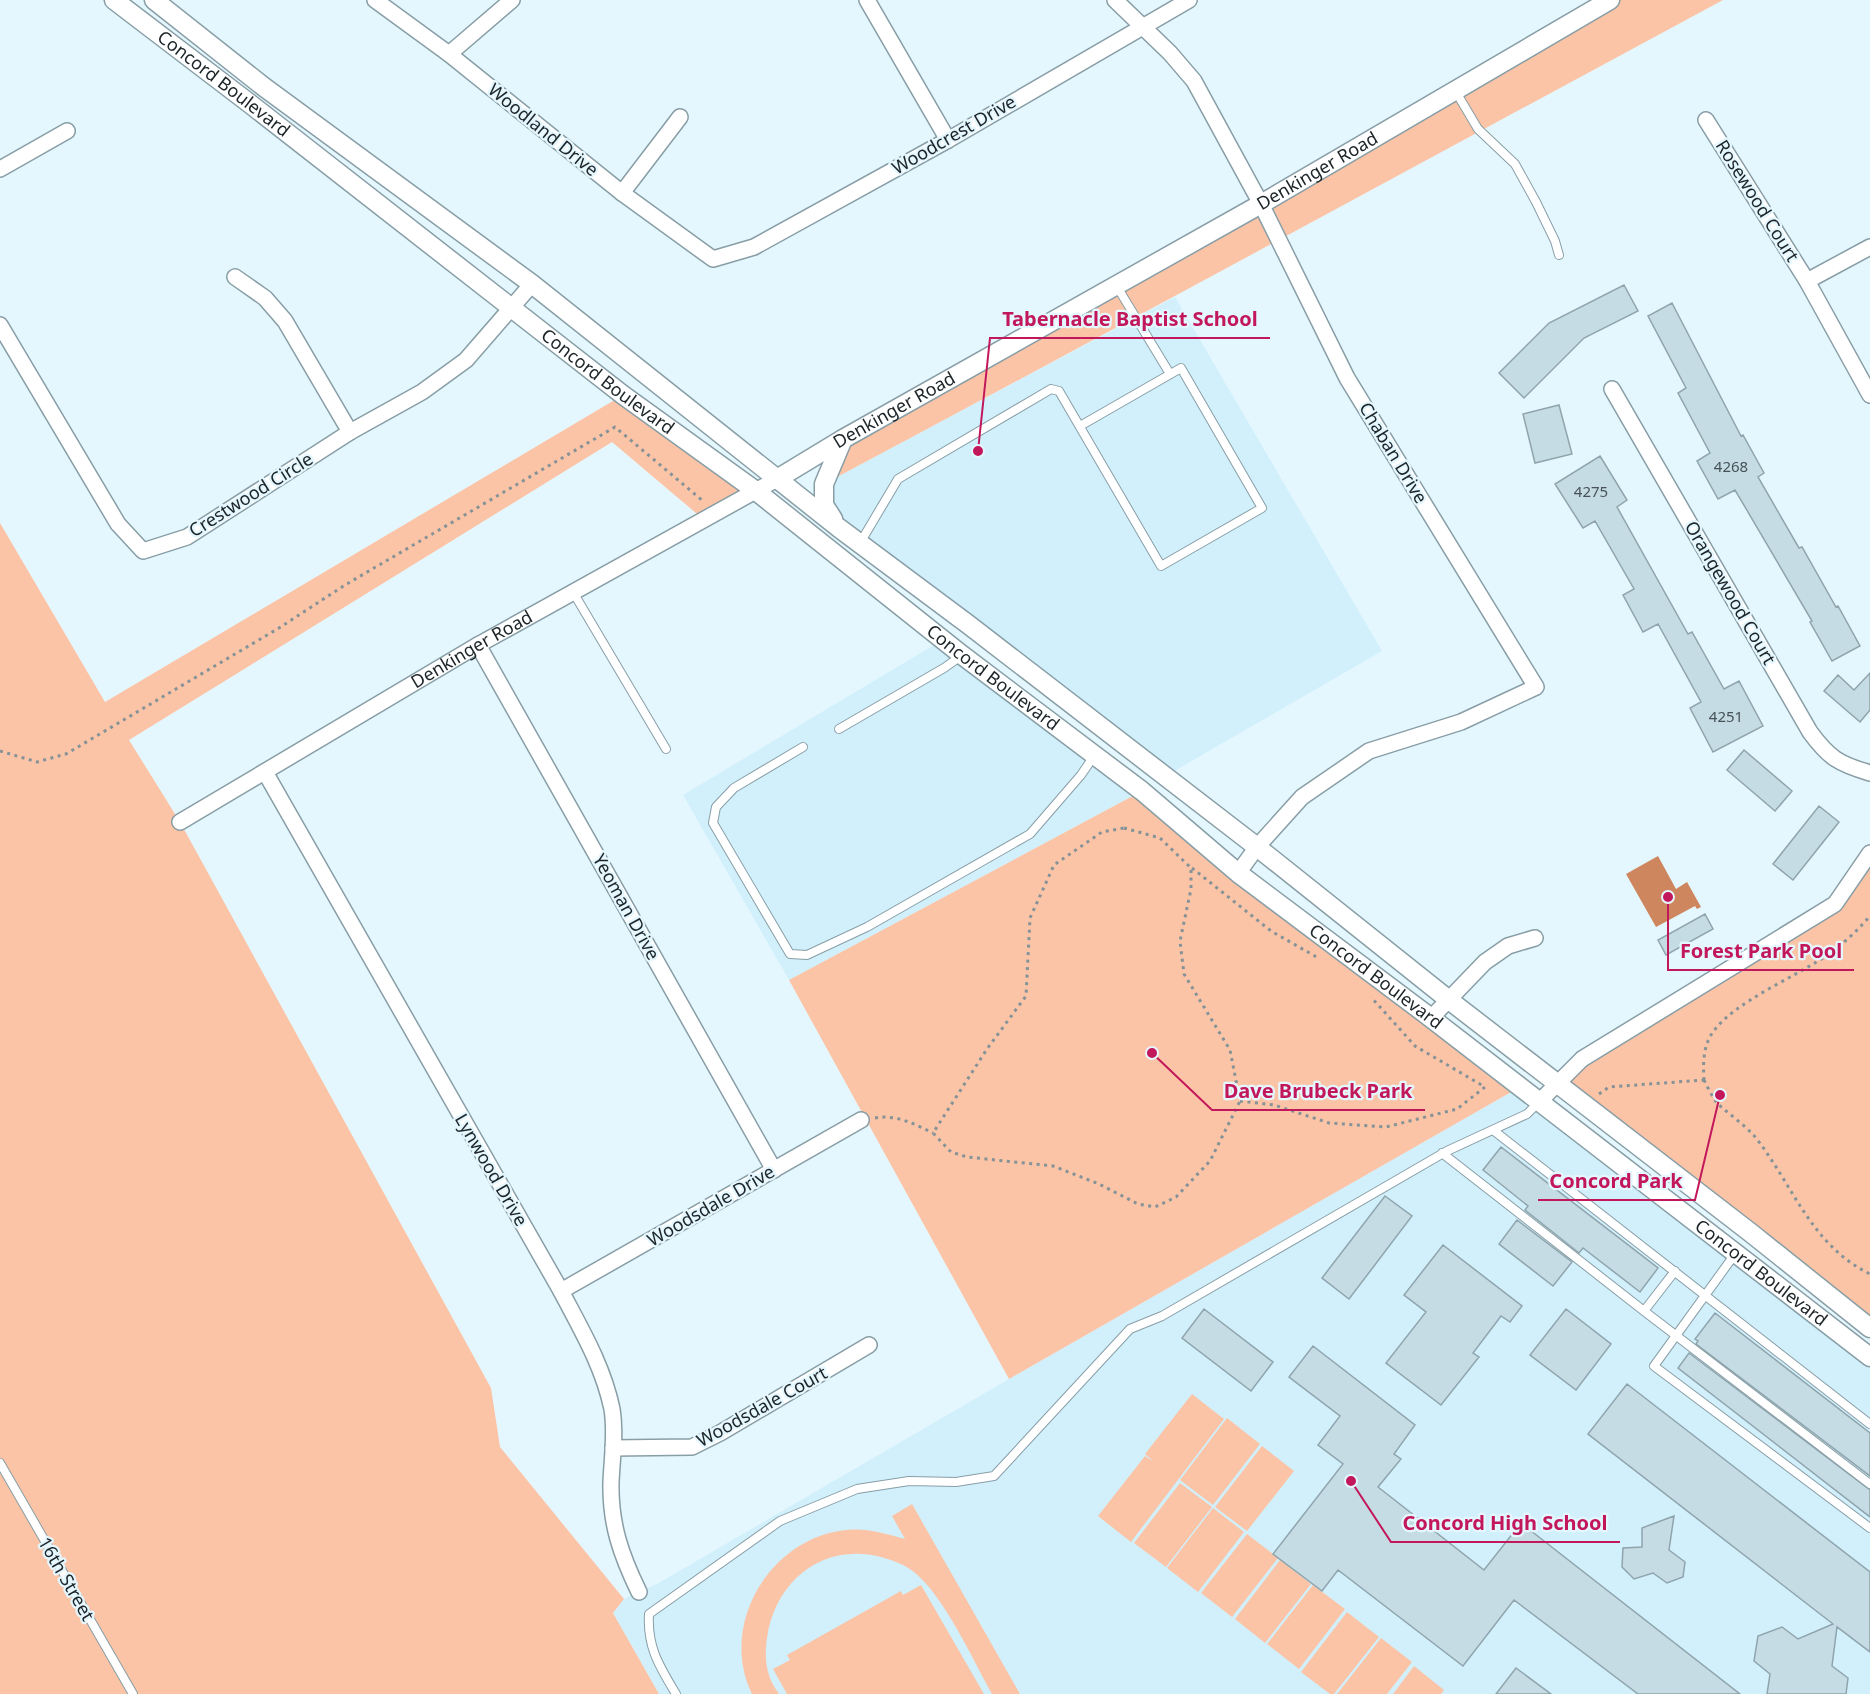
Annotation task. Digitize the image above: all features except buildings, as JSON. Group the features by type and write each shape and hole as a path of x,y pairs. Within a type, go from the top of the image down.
{"street":[{"name":"Concord Boulevard","path":"114,0 622,395 756,491 962,655 1142,790 1238,873 1431,1018 1870,1357"},
{"name":"Concord Boulevard","path":"154,0 264,87 532,284 839,528 1257,847 1449,1000 1751,1233 1870,1328"},
{"name":"Woodland Drive","path":"375,0 448,54 621,193 713,259"},
{"path":"448,54 512,0"},
{"path":"867,0 948,140"},
{"name":"Chaban Drive","path":"1115,0 1170,52 1194,81 1261,204 1347,378 1536,687 1461,722 1369,751 1302,797 1257,847"},
{"name":"Woodcrest Drive","path":"713,259 754,247 948,140 1189,0"},
{"name":"Denkinger Road","path":"180,822 478,645 756,491 843,439 1261,204 1610,0"},
{"path":"621,193 681,117"},
{"name":"Rosewood Court","path":"1706,120 1807,281 1870,395"},
{"path":"0,169 67,131"},
{"path":"1807,281 1870,247"},
{"path":"235,277 265,298 285,321 350,432"},
{"name":"Crestwood Circle","path":"0,325 118,524 143,551 187,537 350,432 422,392 466,360 532,284"},
{"name":"Orangewood Court","path":"1612,389 1810,732 1825,752 1848,766 1870,773"},
{"path":"839,528 824,505 824,484 843,439"},
{"name":"Yeoman Drive","path":"478,645 774,1170"},
{"name":"Lynwood Drive","path":"264,772 561,1291 602,1370 612,1411 611,1484 614,1523 622,1557 639,1592"},
{"path":"1238,873 1257,847"},
{"path":"1539,1102 1582,1059 1835,904 1870,853"},
{"path":"1431,1018 1485,962 1508,946 1535,938"},
{"name":"Woodsdale Drive","path":"561,1291 861,1120"},
{"path":"1736,1253 1758,1255 1870,1342"},
{"name":"Woodsdale Court","path":"613,1448 692,1447 720,1433 869,1345"}],"lane":[{"path":"1455,90 1478,129 1515,165 1536,202 1555,241 1559,255"},
{"path":"1116,285 1170,374"},
{"path":"860,543 898,479 1051,389 1059,391 1161,566 1262,508 1181,368 1080,426"},
{"path":"573,592 666,750"},
{"path":"839,729 944,668 962,655"},
{"path":"802,747 734,788 716,807 713,823 790,954 807,956 867,927 1030,834 1095,755"},
{"path":"676,1694 656,1660 648,1628 649,1614 780,1521 857,1489 909,1481 956,1482 994,1476 1130,1329 1162,1316 1442,1153 1527,1114 1539,1102"},
{"path":"1493,1130 1870,1424"},
{"path":"1442,1153 1870,1484"},
{"path":"1736,1253 1654,1366 1870,1528"},
{"path":"1644,1311 1675,1270"},
{"name":"16th Street","path":"0,1463 133,1694"}],"path":[{"path":"0,752 37,762 66,754 279,628 345,585 615,427 716,512"},
{"path":"933,1133 987,1049 1026,996 1030,918 1054,865 1102,832 1124,828 1160,838 1191,868 1271,931 1322,960"},
{"path":"861,1120 885,1116 913,1124 933,1133 951,1152 968,1157 1053,1167 1099,1184 1138,1204 1155,1207 1176,1197 1210,1161 1240,1101 1230,1050 1184,974 1180,941 1191,889 1191,868"},
{"path":"1870,916 1833,951 1750,1001 1724,1020 1711,1036 1703,1060 1704,1080 1716,1101 1755,1137 1808,1220 1832,1248 1870,1274"},
{"path":"1240,1101 1274,1104 1329,1123 1386,1127 1456,1109 1485,1087 1415,1046 1366,991"},
{"path":"1585,1105 1609,1087 1704,1080"}],"shaded area":[{"path":"1610,0 1723,0 824,484 843,439"},
{"path":"1175,297 1382,651 1164,777 839,528 824,484"},
{"path":"623,395 756,491 703,519 612,442 129,740 180,822 491,1388 500,1447 624,1599 613,1613 659,1694 0,1694 0,523 105,702"},
{"path":"944,639 1142,791 789,980 683,795"},
{"path":"1142,791 1520,1087 1009,1379 789,980"},
{"path":"1870,845 1870,1328 1557,1084 1582,1059 1835,904 1867,858"},
{"path":"1658,856 1676,889 1687,882 1701,907 1697,909 1695,906 1656,927 1626,874"},
{"path":"1520,1087 1870,1357 1870,1694 659,1694 613,1613 624,1599 657,1584 1009,1379"},
{"path":"1192,1394 1224,1419 1131,1542 1098,1516 1145,1456 1154,1462 1145,1454"},
{"path":"1227,1418 1260,1444 1213,1505 1180,1480"},
{"path":"1262,1446 1294,1471 1247,1531 1215,1507"},
{"path":"1180,1483 1212,1507 1166,1567 1134,1543"},
{"path":"912,1504 1020,1694 992,1694 947,1612 914,1572 889,1559 860,1554 840,1555 822,1561 805,1570 791,1583 780,1599 772,1618 766,1643 768,1673 779,1694 752,1694 743,1667 742,1640 747,1614 758,1589 774,1567 795,1549 819,1536 847,1530 883,1533 905,1539 892,1516"},
{"path":"1213,1508 1244,1532 1198,1592 1167,1568"},
{"path":"1247,1534 1278,1558 1232,1617 1201,1593"},
{"path":"1280,1560 1311,1584 1265,1643 1235,1619"},
{"path":"921,1585 984,1694 787,1694 773,1669 790,1660 787,1655 901,1591 903,1595"},
{"path":"1313,1585 1345,1609 1299,1669 1267,1644"},
{"path":"1347,1612 1379,1637 1334,1694 1330,1694 1301,1672"},
{"path":"1381,1638 1412,1662 1387,1694 1337,1694"},
{"path":"1414,1666 1444,1690 1441,1694 1393,1694"}],"place":[{"name":"Tabernacle Baptist School","path":"978,451"},
{"name":"Forest Park Pool","path":"1668,897"},
{"name":"Dave Brubeck Park","path":"1152,1053"},
{"name":"Concord Park","path":"1720,1095"},
{"name":"Concord High School","path":"1351,1481"}]}
